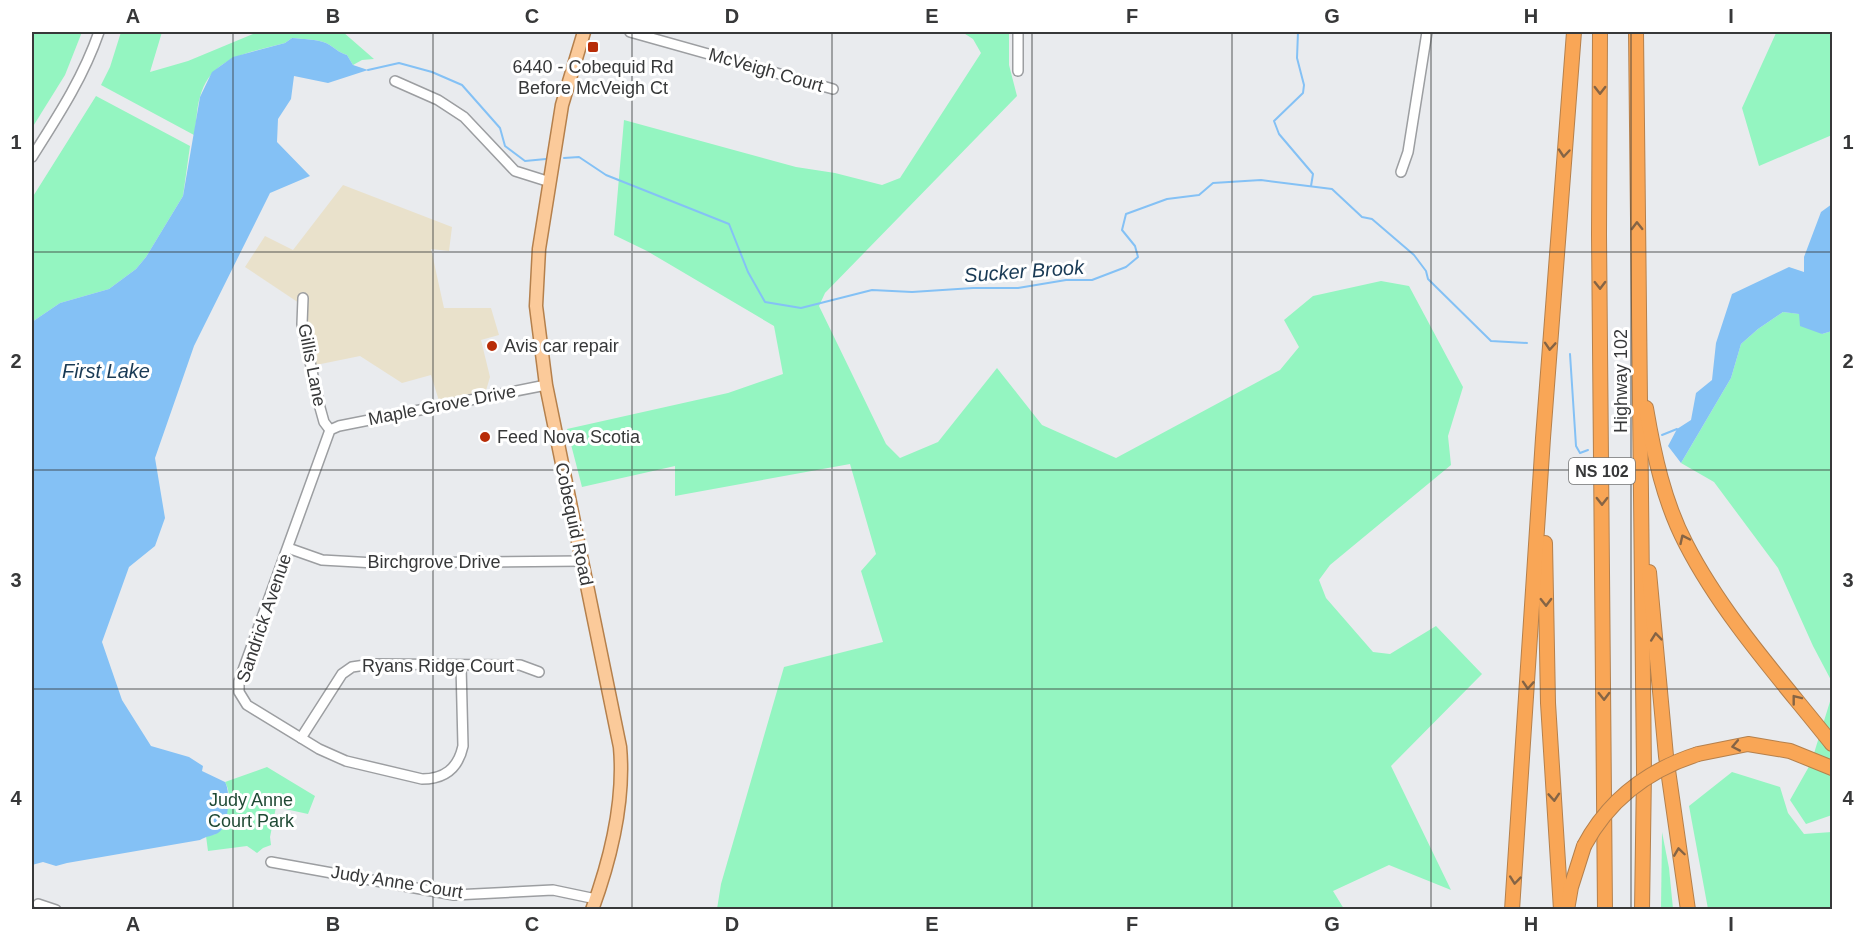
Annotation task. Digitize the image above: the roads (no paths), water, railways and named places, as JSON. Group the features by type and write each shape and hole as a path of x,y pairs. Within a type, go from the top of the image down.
{"highway":[{"path":"1512,909 1543,438 1574,32"},
{"name":"Highway 102","path":"1600,32 1599,234 1605,909"},
{"name":"Highway 102","path":"1636,32 1644,771 1642,909"},
{"path":"1640,369 1655,459 1666,496 1686,544 1712,588 1745,633 1833,744"},
{"path":"1543,438 1548,703 1561,909"},
{"path":"1640,482 1666,756 1688,909"},
{"path":"1568,909 1571,887 1584,846 1603,816 1634,786 1675,761 1748,744 1790,751 1833,768"}],"main road":[{"name":"Cobequid Road","path":"584,32 562,105 539,249 536,306 546,385 620,747 622,772 615,828 594,904"}],"street":[{"path":"32,158 72,95 99,32"},
{"name":"McVeigh Court","path":"630,32 833,89"},
{"path":"1018,32 1018,71"},
{"path":"1401,172 1408,152 1427,32"},
{"path":"395,81 438,100 464,117 515,171 550,182"},
{"name":"Gillis Lane","path":"303,298 302,324 319,404 324,422 334,428"},
{"name":"Maple Grove Drive","path":"334,428 546,385"},
{"name":"Sandrick Avenue","path":"334,428 238,686 242,699 247,705 318,749 346,761 422,779 433,779 445,775 455,767 461,756 463,746 461,665"},
{"name":"Birchgrove Drive","path":"288,548 322,560 375,563 582,561"},
{"name":"Ryans Ridge Court","path":"301,738 342,674 352,667 372,664 520,665 539,672"},
{"name":"Judy Anne Court","path":"271,862 454,895 553,890 594,904"},
{"path":"38,904 56,909"}],"water":[{"name":"First Lake","path":"292,38 326,43 347,55 353,65 368,70 328,83 294,76 291,99 278,119 277,142 310,176 270,193 194,346 155,458 165,518 155,546 129,567 102,642 122,700 151,746 189,757 203,766 202,771 225,782 228,801 225,823 218,833 200,840 56,866 43,862 32,865 32,322 60,303 109,289 136,269 146,257 183,196 200,97 212,72 233,57 285,43"},
{"path":"1832,204 1832,331 1822,334 1800,326 1799,314 1783,312 1758,329 1741,344 1731,378 1681,463 1668,446 1677,429 1691,420 1696,393 1712,380 1716,343 1732,294 1789,267 1804,272 1804,257 1821,212"}],"waterway":[{"path":"1298,32 1297,58 1304,85 1303,93 1274,121 1279,134 1313,174 1311,186"},
{"name":"Sucker Brook","path":"368,70 399,63 432,72 462,85 500,128 505,146 525,161 546,159"},
{"name":"Sucker Brook","path":"564,158 579,157 606,175 729,224 748,272 765,302 801,308 872,290 912,292 1018,288 1066,280 1092,280 1126,267 1138,257 1135,246 1122,230 1126,214 1167,199 1199,195 1213,183 1261,180 1332,189 1362,217 1372,219 1414,255 1426,271 1428,279 1491,341 1527,343"},
{"name":"Sucker Brook","path":"1570,354 1576,446 1580,453 1588,450"},
{"name":"Sucker Brook","path":"1662,435 1677,429"}],"place":[{"name":"6440 - Cobequid Rd Before McVeigh Ct","path":"593,47"},
{"name":"Avis car repair","path":"492,346"},
{"name":"Feed Nova Scotia","path":"485,437"}],"park label":[{"name":"Judy Anne Court Park","path":"251,810"}]}
